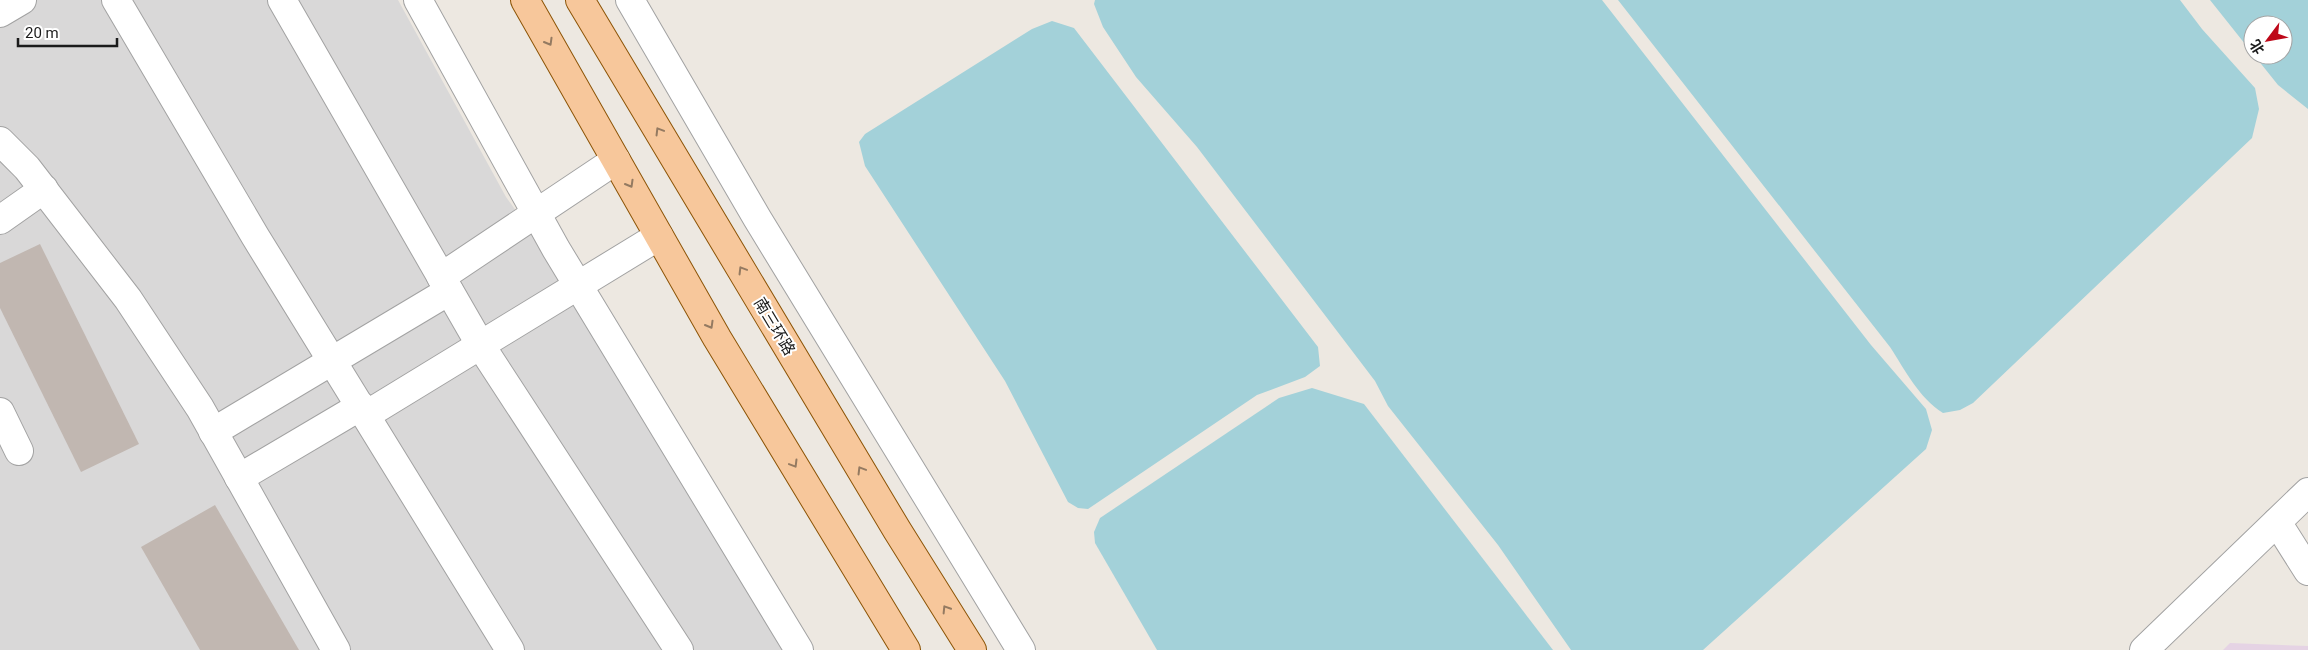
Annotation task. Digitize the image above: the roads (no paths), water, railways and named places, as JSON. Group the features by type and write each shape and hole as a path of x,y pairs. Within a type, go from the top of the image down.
{"main road":[{"path":"525,0 717,338 906,650"},
{"name":"南三环路","path":"580,0 892,521 972,650"}],"street":[{"path":"0,13 22,0"},
{"path":"116,0 255,236 510,650"},
{"path":"282,0 481,346 679,650"},
{"path":"418,0 578,286 799,650"},
{"path":"630,0 756,218 1021,650"},
{"path":"0,141 27,168 128,299 200,408 336,650"},
{"path":"213,432 333,360 445,284 536,213 616,160"},
{"path":"0,220 44,189"},
{"path":"239,478 481,346 659,236"},
{"path":"0,412 19,451"},
{"path":"2144,650 2308,492"},
{"path":"2277,522 2308,571"}],"water":[{"path":"1095,0 1602,0 1871,345 1926,409 1932,430 1926,449 1703,650 1571,650 1498,545 1388,406 1375,381 1197,147 1136,77 1103,27 1094,4"},
{"path":"1618,0 2180,0 2202,29 2255,88 2259,109 2252,138 1973,403 1960,410 1943,413 1934,407 1920,392 1890,347"},
{"path":"2210,0 2308,0 2308,109 2278,85 2262,65 2293,65 2293,15 2243,15 2243,41"},
{"path":"1052,21 1074,28 1318,347 1320,366 1305,377 1257,395 1088,509 1078,508 1068,502 1005,381 865,166 859,142 865,134 1032,29"},
{"path":"1312,388 1364,404 1553,650 1157,650 1095,543 1094,532 1100,518 1279,398"}]}
